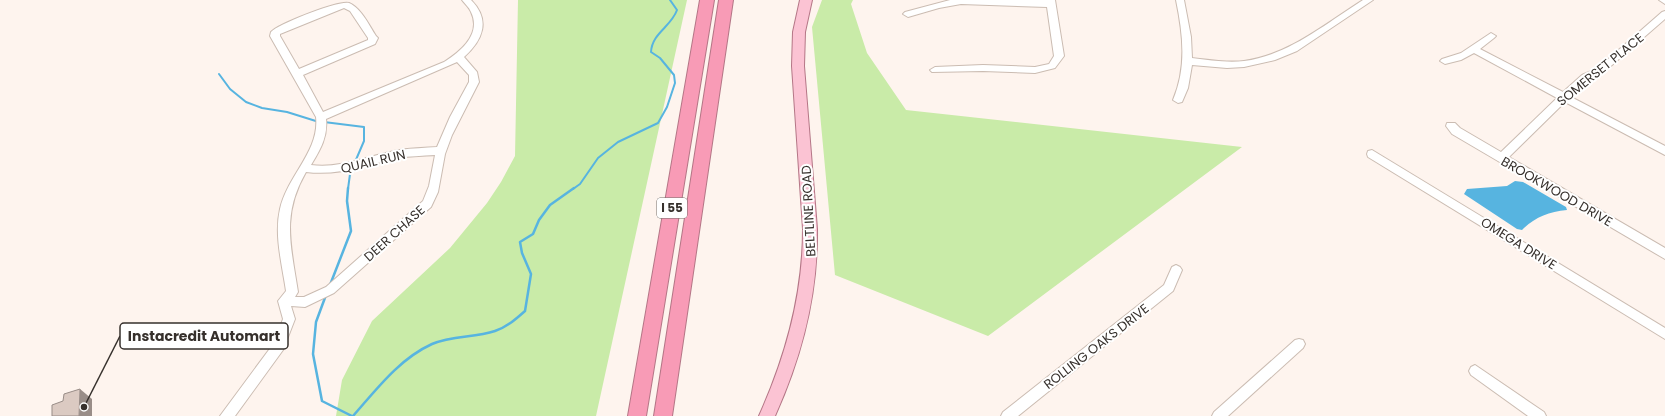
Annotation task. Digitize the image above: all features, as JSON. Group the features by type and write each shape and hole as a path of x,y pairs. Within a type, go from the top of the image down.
{"highway":[{"name":"I 55","path":"636,416 708,0"},
{"name":"I 55","path":"663,416 726,0"}],"main road":[{"name":"BELTLINE ROAD","path":"767,416 783,380 801,321 811,258 809,202 798,50 801,20 806,0"}],"street":[{"path":"321,117 447,64 458,57 474,40 478,26 477,14 466,0"},
{"path":"1178,100 1184,88 1187,61 1187,44 1180,0"},
{"path":"1187,61 1212,65 1227,65 1244,64 1272,58 1294,49 1370,0"},
{"path":"908,14 938,5 961,1 1051,2 1059,56 1052,66 1035,70 983,68 935,70"},
{"path":"226,416 279,346 289,319 284,301 292,292 283,234 285,209 293,185 319,142 322,126 321,117 275,36 276,32 338,6 345,5 351,7 373,38 372,42 297,74"},
{"name":"SOMERSET PLACE","path":"1501,158 1563,97 1585,78 1601,70 1665,14"},
{"path":"1445,61 1456,60 1492,36"},
{"path":"1473,49 1665,151"},
{"name":"DEER CHASE","path":"284,301 305,302 330,290 422,211 432,193 442,150 460,108 474,82 474,74 458,57"},
{"name":"BROOKWOOD DRIVE","path":"1451,126 1456,131 1501,158 1665,254"},
{"name":"QUAIL RUN","path":"304,168 320,170 346,168 399,154 442,150"},
{"name":"OMEGA DRIVE","path":"1372,154 1665,334"},
{"name":"ROLLING OAKS DRIVE","path":"1008,416 1169,288 1176,270"},
{"path":"1219,416 1299,344"},
{"path":"1475,371 1539,416"}],"green space":[{"path":"518,0 687,0 596,416 336,416 342,380 372,321 450,248 487,203 501,182 515,156"},
{"path":"822,0 853,0 851,4 867,53 906,110 1242,147 988,336 835,275 812,27"}],"water":[{"path":"1515,181 1523,182 1566,207 1567,210 1554,212 1537,218 1522,230 1517,229 1464,194 1467,189 1507,186"}],"building":[{"path":"80,389 79,416 52,416 52,405 63,401 64,394"}],"waterway":[{"path":"573,189 580,184 598,158 618,142 658,123 667,107 675,83 674,75 660,58 651,52 652,45 658,35 671,21 677,10 670,0"},
{"path":"219,74 230,89 246,102 262,108 287,112 319,122"},
{"path":"324,122 364,127 364,141 355,162"},
{"path":"348,189 350,174 353,167"},
{"path":"330,285 351,231 347,201 348,188"},
{"path":"353,416 389,376 420,350 447,339 479,335 495,331 515,320 525,311 531,274 522,253 520,242 533,234 539,220 550,205 574,188"},
{"path":"326,295 316,322 313,354 322,401 352,416"}],"place":[{"name":"Instacredit Automart","path":"84,407"}]}
